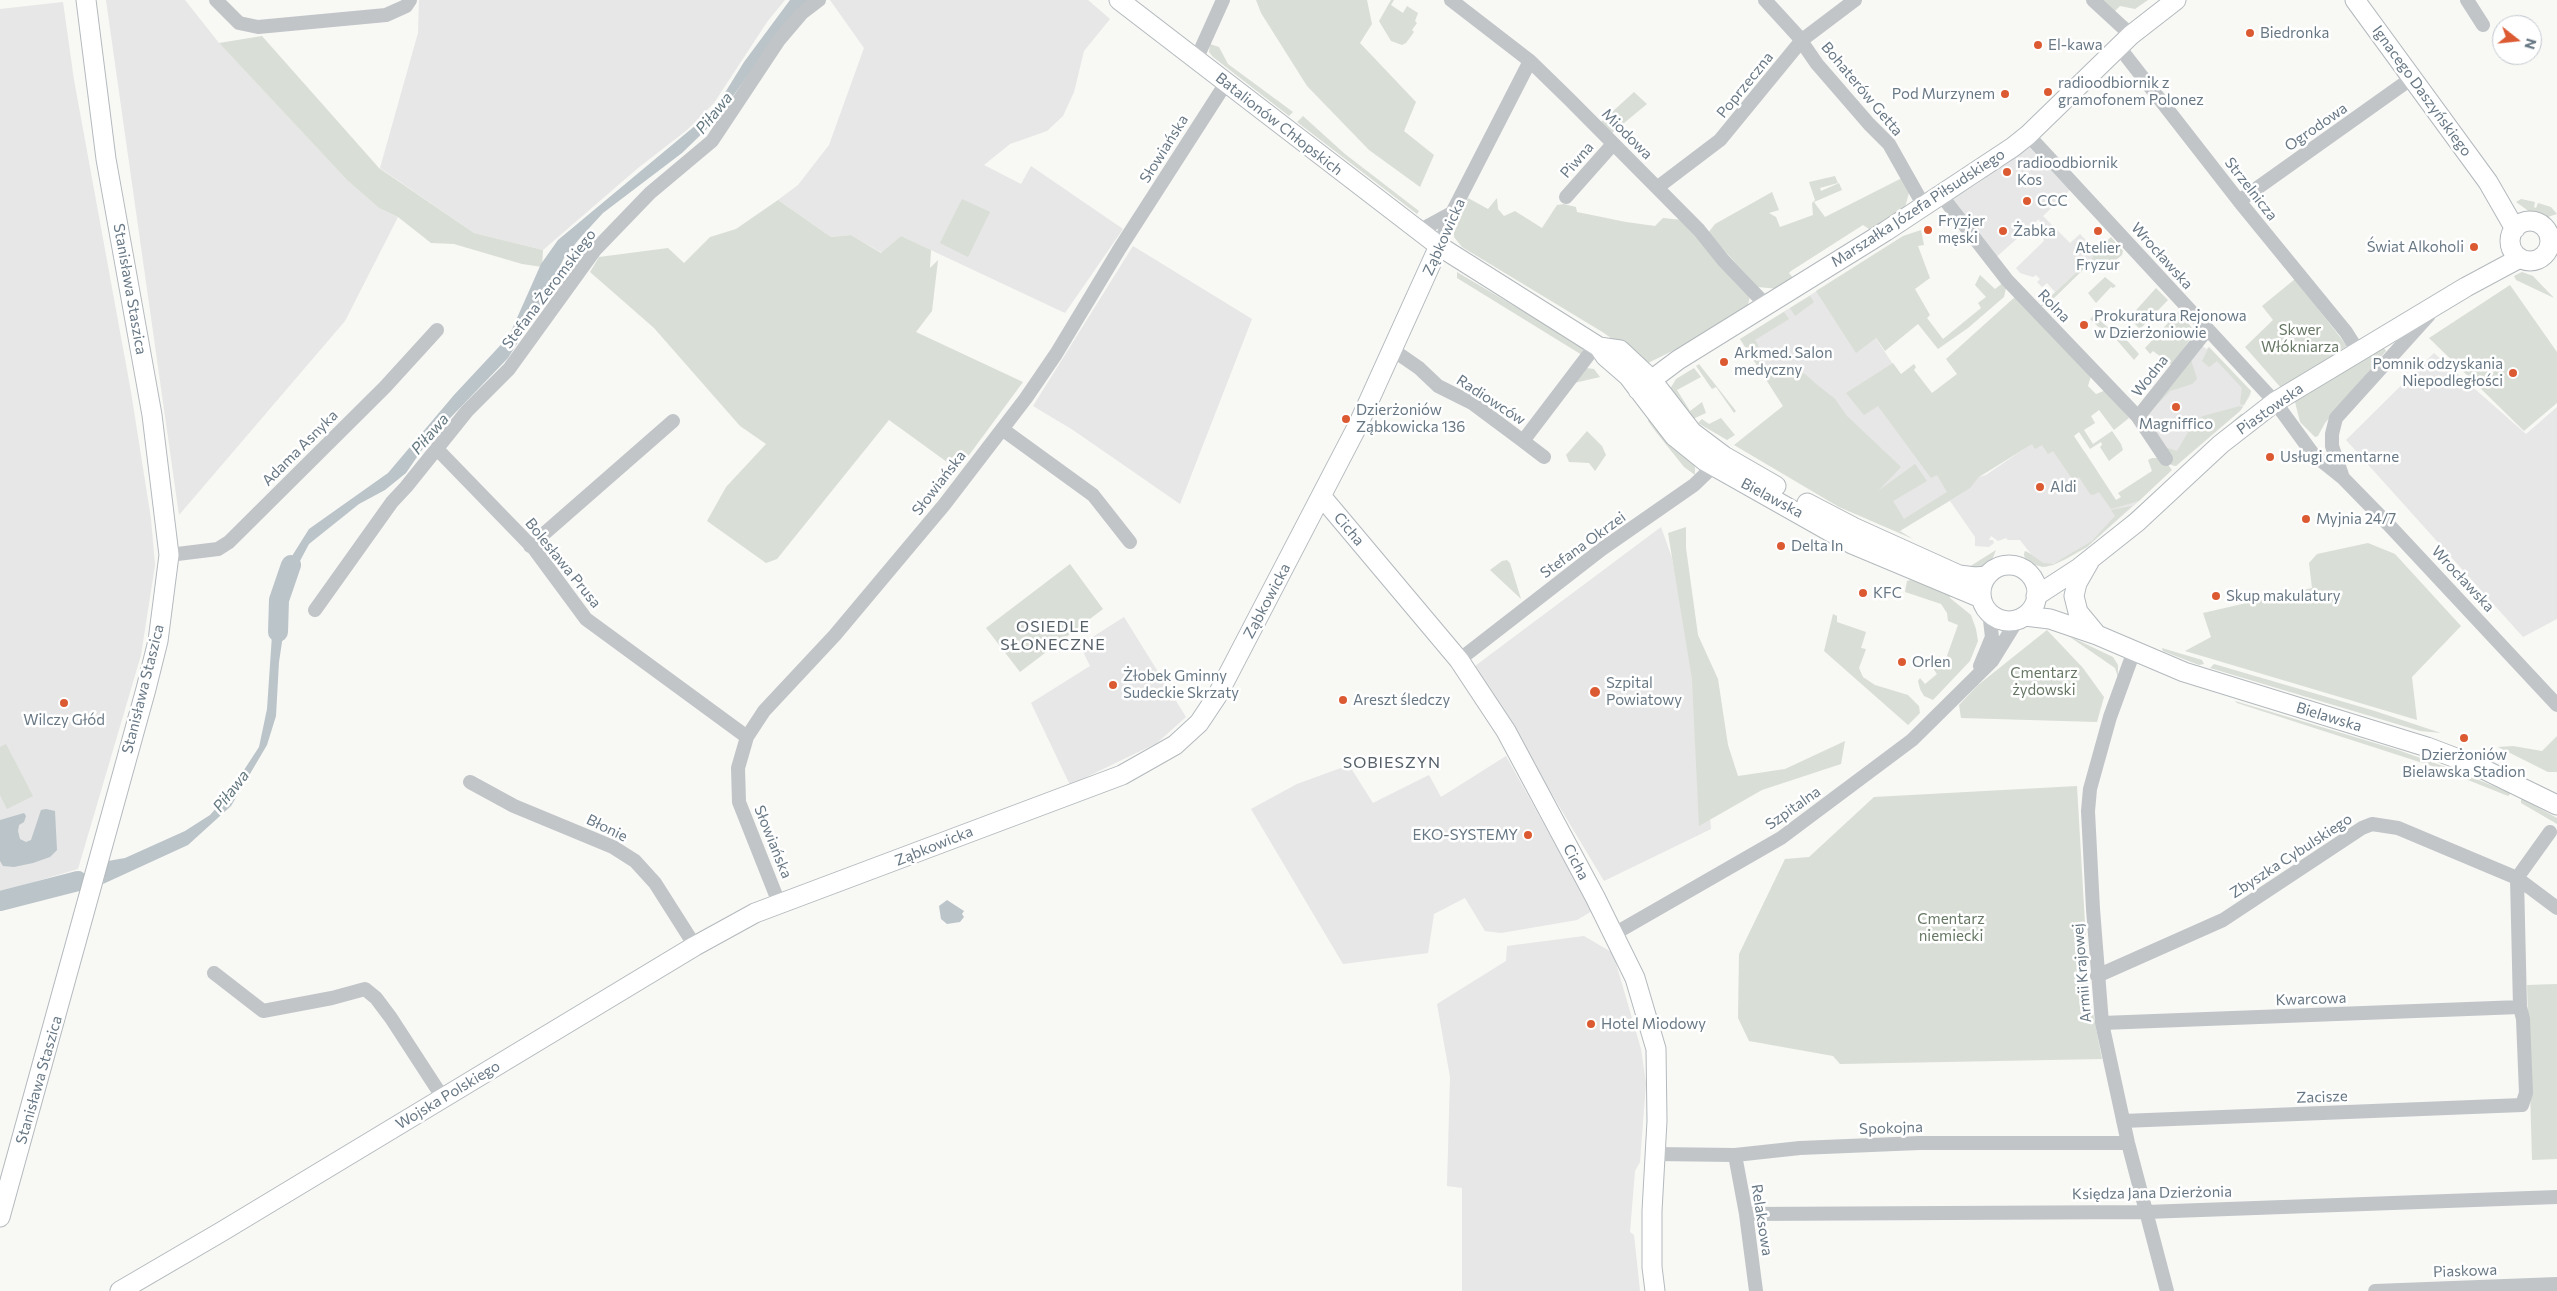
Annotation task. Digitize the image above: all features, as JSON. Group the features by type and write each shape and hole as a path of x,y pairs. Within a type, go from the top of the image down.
{"street":[{"name":"Stanisława Staszica","path":"0,1217 146,689 158,641 169,554 152,415 106,158 86,0"},
{"path":"216,0 239,23 258,27 386,15 406,6 410,0"},
{"name":"Stefana Żeromskiego","path":"315,610 392,502 438,450 468,411 509,369 595,250 650,193 712,141 779,40 802,13 819,0"},
{"name":"Batalionów Chłopskich","path":"1119,0 1439,246"},
{"path":"1196,60 1223,0"},
{"name":"Miodowa","path":"1451,0 1530,61 1658,187 1766,305"},
{"name":"Bohaterów Getta","path":"1765,0 1802,40 1817,64 1889,144 1924,206"},
{"name":"Poprzeczna","path":"1658,187 1720,140 1802,40 1855,0"},
{"name":"Strzelnicza","path":"2093,0 2125,41 2239,201 2346,332 2358,351"},
{"name":"Marszałka Józefa Piłsudskiego","path":"1644,384 1941,196 2028,135 2125,41 2176,0"},
{"name":"Ignacego Daszyńskiego","path":"2355,0 2488,182 2535,234"},
{"path":"2467,0 2483,25"},
{"name":"Ząbkowicka","path":"779,903 846,880 942,841 1122,774 1175,745 1199,723 1217,696 1322,497 1393,350 1452,213 1530,61"},
{"name":"Ogrodowa","path":"2239,201 2412,78"},
{"name":"Słowiańska","path":"779,903 739,802 738,768 747,737 764,711 835,634 940,510 1002,429 1056,354 1120,248 1226,83"},
{"name":"Wrocławska","path":"2028,135 2208,332 2275,402 2313,454 2344,478 2557,705"},
{"name":"Piwna","path":"1566,197 1613,144"},
{"name":"Rolna","path":"1941,196 2006,280 2138,417 2166,458"},
{"path":"1419,231 1452,213"},
{"name":"Piastowska","path":"2036,598 2137,522 2221,444 2275,402 2466,287 2535,234"},
{"name":"Bielawska","path":"1439,246 1597,346 1644,384 1719,461 1803,508 1852,544 1985,605"},
{"name":"Wrocławska","path":"2344,478 2332,446 2332,434 2336,418 2441,302"},
{"name":"Adama Asnyka","path":"169,554 218,549 230,542 385,386 437,330"},
{"name":"Wodna","path":"2138,417 2203,335 2208,332"},
{"name":"Radiowców","path":"1393,350 1419,368 1438,386 1472,403 1523,441 1597,346"},
{"path":"530,546 673,421"},
{"path":"1002,429 1093,495 1130,542"},
{"path":"1523,441 1544,457"},
{"name":"Bolesława Prusa","path":"438,450 530,546 586,619 747,737"},
{"name":"Stefana Okrzei","path":"1460,660 1591,557 1694,485 1719,461"},
{"name":"Cicha","path":"1322,497 1460,660 1506,731 1614,934 1634,978 1656,1049 1657,1078 1652,1211 1652,1267 1655,1291"},
{"name":"Bielawska","path":"1803,508 1848,525 1959,575 1987,576"},
{"path":"2093,556 2077,583 2074,596 2078,612 2097,635"},
{"name":"Piastowska","path":"2029,574 2051,574 2093,556"},
{"path":"2007,565 2015,566 2029,574 2036,588 2036,598 2021,618 2002,620 1985,605 1981,591 1987,576 1993,571 2007,565"},
{"name":"Bielawska","path":"2036,598 2097,635"},
{"name":"Szpitalna","path":"1970,681 1985,658 1992,637 1985,605"},
{"name":"Bielawska","path":"2021,618 2050,619 2097,635 2184,672 2456,757 2557,805"},
{"name":"Szpitalna","path":"1614,934 1781,838 1912,740 1992,661 2021,618"},
{"name":"Armii Krajowej","path":"2134,651 2110,717 2090,789 2088,811 2097,976 2102,1024 2128,1142 2167,1291"},
{"name":"Błonie","path":"470,782 505,802 613,847 635,861 655,883 695,946"},
{"name":"Zbyszka Cybulskiego","path":"2097,976 2223,920 2362,828 2372,824 2398,828 2518,878 2557,908"},
{"path":"2520,1007 2518,878 2550,832"},
{"name":"Wojska Polskiego","path":"120,1291 695,946 755,913 779,903"},
{"path":"214,973 263,1011 332,998 365,989 376,998 443,1098"},
{"name":"Kwarcowa","path":"2102,1024 2520,1007"},
{"name":"Zacisze","path":"2123,1121 2522,1104 2526,1093 2524,1018 2520,1007"},
{"name":"Spokojna","path":"1655,1154 1735,1155 1800,1148 1919,1143 2128,1142"},
{"name":"Relaksowa","path":"1735,1155 1746,1214 1756,1291"},
{"name":"Księdza Jana Dzierżonia","path":"1746,1214 2146,1212 2557,1197"},
{"name":"Piaskowa","path":"2375,1291 2557,1284"}],"shaded area":[{"path":"106,0 185,0 219,43 347,180 379,208 398,217 345,321 179,515"},
{"path":"419,0 785,0 767,22 714,103 687,130 638,168 543,250 474,233 380,168 418,33"},
{"path":"830,0 1088,0 1110,19 1084,51 1074,92 1063,116 1047,131 1010,144 984,165 1021,184 1031,166 1123,229 1065,313 901,236 882,253 851,235 831,237 778,200 798,185 829,145 864,48"},
{"path":"63,2 74,80 131,392 151,519 155,565 141,655 78,869 0,892 0,9"},
{"path":"2029,147 2070,190 2043,216 2070,243 2080,234 2096,251 2092,258 2055,292 2047,283 2042,287 2037,282 2040,279 2036,275 2033,277 2020,273 2016,268 2044,241 2039,219 1993,260 1951,199 1977,184 2023,148"},
{"path":"1133,246 1252,319 1180,504 1073,430 1033,406"},
{"path":"1836,279 1973,484 1979,477 1986,475 2050,431 2085,452 2119,505 2139,501 2087,547 2046,567 2032,564 2025,559 2024,551 2031,554 2020,540 2008,540 2006,538 1998,541 1991,536 1989,540 1993,540 1994,543 1989,547 1975,546 1975,537 1950,501 1899,531 1792,420 1740,339"},
{"path":"2201,344 2206,349 2209,347 2251,391 2250,396 2240,411 2174,466 2142,418"},
{"path":"2434,353 2526,434 2557,407 2557,619 2523,637 2346,440"},
{"name":"Szpital Powiatowy","path":"1661,527 1672,558 1702,718 1711,829 1604,881 1475,666"},
{"name":"Żłobek Gminny Sudeckie Skrzaty","path":"1124,617 1186,717 1157,743 1070,785 1031,703 1090,666 1080,645"},
{"path":"1506,756 1592,911 1577,920 1501,933 1485,931 1465,898 1434,914 1428,953 1343,964 1251,809 1297,784 1349,765 1373,803 1429,775 1441,797"},
{"path":"1584,936 1613,953 1641,1049 1646,1083 1640,1162 1635,1171 1630,1232 1634,1235 1640,1291 1462,1291 1462,1188 1447,1186 1450,1077 1437,1004 1506,961 1507,946"}],"green space":[{"path":"1256,0 1367,0 1372,24 1360,43 1416,102 1404,131 1434,155 1420,187 1369,150 1307,86 1261,13"},
{"path":"1391,0 1394,0 1391,5 1403,13 1407,6 1418,13 1415,21 1417,23 1412,30 1414,32 1406,43 1402,45 1391,41 1379,21"},
{"path":"2097,0 2148,0 2135,9 2120,6 2112,14"},
{"path":"262,36 379,168 474,233 543,250 542,267 522,264 454,244 431,243 398,217 379,208 347,180 219,43"},
{"path":"1210,44 1219,47 1228,64 1293,112 1289,116 1213,57 1209,52"},
{"path":"1634,92 1647,104 1612,133 1601,122"},
{"path":"1303,116 1345,154 1419,211 1417,214 1297,122"},
{"path":"1835,176 1838,183 1820,188 1821,191 1839,183 1842,190 1814,202 1825,217 1902,178 1909,193 1905,207 1872,231 1863,225 1791,271 1789,273 1794,279 1778,289 1758,287 1708,233 1715,224 1772,192 1779,210 1769,213 1776,217 1780,227 1813,215 1812,203 1815,200 1809,182"},
{"path":"1468,198 1488,209 1497,198 1498,209 1504,216 1515,211 1542,228 1557,205 1564,204 1576,207 1577,212 1655,226 1663,218 1683,220 1750,297 1747,308 1715,330 1646,364 1604,333 1462,247 1454,237 1454,232"},
{"path":"962,199 990,212 968,257 940,243"},
{"path":"2521,199 2535,202 2534,207 2536,208 2538,203 2551,207 2557,214 2545,218 2534,215 2516,202"},
{"path":"778,200 831,237 851,235 881,253 901,236 931,250 930,268 938,260 932,311 916,332 1023,382 958,470 889,420 777,559 766,563 707,521 726,487 766,444 740,426 654,328 590,272 599,257 668,248 684,263 710,237 736,229"},
{"path":"1921,230 1924,245 1918,246 1930,278 1915,289 1930,315 1927,318 1943,339 1981,308 1978,303 1986,297 1975,285 1980,275 1995,289 2004,282 2007,284 2004,297 1968,328 1938,349 1918,324 1885,351 1876,338 1856,353 1816,291 1903,236"},
{"path":"2111,237 2123,251 2122,255 2101,272 2091,262 2049,303 2039,307 2092,258 2096,251"},
{"path":"1457,272 1580,345 1583,349 1582,355 1457,278"},
{"path":"2522,272 2533,276 2554,298 2516,280 2514,276"},
{"path":"2105,277 2116,286 2111,287 2096,303 2088,293"},
{"name":"Skwer Włókniarza","path":"2295,279 2347,346 2282,389 2245,347 2273,320 2262,306"},
{"path":"2510,285 2557,352 2557,403 2524,431 2429,338"},
{"path":"2156,288 2168,300 2140,329 2129,318"},
{"path":"1810,296 1814,302 1795,316 1790,308"},
{"path":"2016,296 2091,376 2088,386 2096,394 2106,390 2129,418 2114,430 2099,410 2091,416 2095,423 2084,430 2093,444 2112,431 2123,450 2109,461 2100,447 2102,445 2101,442 2090,449 2079,432 2074,436 2116,500 2121,497 2118,493 2152,471 2148,460 2157,458 2162,464 2166,462 2172,470 2139,501 2111,509 2099,492 2093,495 2090,494 2079,477 2073,480 2053,451 2048,454 2042,445 2035,449 2032,444 1979,477 1970,488 1900,531 1913,539 1839,507 1734,445 1783,406 1740,339 1784,312 1789,319 1755,340 1760,349 1757,351 1774,379 1788,370 1805,374 1835,399 1847,416 1901,467 1878,491 1915,464 1927,481 1893,501 1904,519 1947,492 1937,475 1931,478 1878,406 1864,415 1846,393 1893,363 1901,374 1914,364 1916,367 1914,370 1932,393 1957,374 1946,359"},
{"path":"2179,311 2195,332 2172,365 2153,351 2150,354 2145,348"},
{"path":"2094,315 2113,332 2115,331 2122,335 2139,354 2134,360 2109,331 2105,333 2090,319"},
{"path":"2382,345 2386,351 2325,423 2318,436 2315,437 2300,422 2295,402 2297,397"},
{"path":"2209,347 2251,391 2244,405 2240,404 2242,388 2217,361 2209,367 2202,361"},
{"path":"2191,360 2197,379 2192,384 2170,391 2152,410"},
{"path":"1699,364 1736,411 1734,413 1716,387 1712,389 1696,366"},
{"path":"1586,368 1594,369 1600,377 1574,383"},
{"path":"1694,368 1701,377 1677,390 1690,411 1702,402 1706,413 1693,419 1670,389 1676,379"},
{"path":"2240,406 2243,407 2240,411 2176,466 2171,465 2161,446 2177,451 2194,422 2203,416"},
{"path":"2241,414 2246,415 2154,499 2094,546"},
{"path":"1649,417 1695,463 1695,475 1684,467 1656,432 1648,421"},
{"path":"1721,418 1735,435 1727,440 1698,423 1702,419 1709,424"},
{"path":"1587,431 1602,446 1606,455 1595,471 1589,463 1569,462 1566,455"},
{"path":"2132,506 2087,547 2066,559 2053,565 2043,567 2032,564 2025,559 2024,554 2026,551 2043,563 2053,564 2092,541 2115,516 2111,510"},
{"path":"1686,527 1686,548 1698,635 1718,679 1728,745 1738,776 1785,769 1845,741 1841,764 1762,790 1699,826 1692,679 1668,533"},
{"path":"2368,543 2395,554 2461,626 2412,677 2417,720 2185,651 2211,637 2203,613 2312,588 2309,563 2317,554"},
{"path":"1996,550 1992,560 1985,568 1979,571 1969,567"},
{"path":"1507,560 1510,563 1521,599 1490,570 1502,561"},
{"path":"1070,564 1103,609 1020,672 986,628"},
{"path":"1911,580 1950,594 1950,598 1971,615 1976,629 1978,641 1970,661 1933,700 1924,696 1918,681 1920,678 1925,684 1937,674 1932,667 1932,663 1943,667 1958,625 1948,621 1947,613 1941,604 1905,592 1907,581"},
{"path":"1833,614 1837,616 1837,622 1866,632 1861,648 1866,649 1859,668 1863,677 1875,685 1908,695 1919,706 1920,713 1908,725 1824,651"},
{"name":"Cmentarz żydowski","path":"2047,630 2083,668 2104,697 2097,722 1961,718 1959,705 1978,685"},
{"path":"2067,635 2113,657 2118,665 2118,677 2115,668"},
{"path":"2162,648 2202,660 2204,664 2199,665 2163,651"},
{"path":"2214,664 2375,711 2441,733 2420,731 2210,668"},
{"path":"2235,701 2398,750 2511,793 2508,796 2438,768"},
{"path":"2557,736 2557,772 2548,772 2498,747 2513,746 2542,751"},
{"path":"6,744 33,796 7,809 0,795 0,747"},
{"name":"Cmentarz niemiecki","path":"2077,786 2089,992 2102,1059 1840,1064 1833,1056 1749,1041 1738,1018 1739,954 1785,859 1809,857 1874,797"},
{"path":"2521,798 2557,818 2557,824 2521,803"},
{"path":"2557,984 2557,1159 2532,1160 2527,985"}],"water":[{"path":"790,0 811,0 768,47 716,120 682,153 603,213 580,238 564,258 540,307 508,358 428,441 406,473 385,490 359,504 309,544 292,576 279,662 276,716 267,745 231,806 188,845 103,884 108,861 125,858 185,831 210,815 227,796 259,747 267,709 272,635 287,564 309,529 388,473 454,395 509,336 541,264 558,240 696,125 718,104 744,62"},
{"path":"41,810 55,811 57,850 50,857 33,863 14,867 3,866 0,861 0,820 24,813 26,816 24,822 19,825 18,831 20,839 26,842 31,840"},
{"path":"947,900 964,911 962,914 964,917 960,922 947,924 941,919 939,906"}],"waterway":[{"name":"Piława","path":"278,632 279,600 291,565"},
{"name":"Piława","path":"0,901 78,881"}],"place":[{"name":"Biedronka","path":"2250,33"},
{"name":"El-kawa","path":"2038,45"},
{"name":"radioodbiornik z gramofonem Polonez","path":"2048,92"},
{"name":"Pod Murzynem","path":"2005,94"},
{"name":"radioodbiornik Kos","path":"2007,172"},
{"name":"CCC","path":"2027,201"},
{"name":"Fryzjer męski","path":"1928,230"},
{"name":"Żabka","path":"2003,231"},
{"name":"Atelier Fryzur","path":"2098,231"},
{"name":"Świat Alkoholi","path":"2474,247"},
{"name":"Prokuratura Rejonowa w Dzierżoniowie","path":"2084,325"},
{"name":"Arkmed. Salon medyczny","path":"1724,362"},
{"name":"Pomnik odzyskania Niepodległości","path":"2513,373"},
{"name":"Magniffico","path":"2176,407"},
{"name":"Dzierżoniów Ząbkowicka 136","path":"1346,419"},
{"name":"Usługi cmentarne","path":"2270,457"},
{"name":"Aldi","path":"2040,487"},
{"name":"Myjnia 24/7","path":"2306,519"},
{"name":"Delta In","path":"1781,546"},
{"name":"KFC","path":"1863,593"},
{"name":"Skup makulatury","path":"2216,596"},
{"name":"Orlen","path":"1902,662"},
{"name":"Żłobek Gminny Sudeckie Skrzaty","path":"1113,685"},
{"name":"Szpital Powiatowy","path":"1595,692"},
{"name":"Areszt śledczy","path":"1343,700"},
{"name":"Wilczy Głód","path":"64,703"},
{"name":"Dzierżoniów Bielawska Stadion","path":"2464,738"},
{"name":"EKO-SYSTEMY","path":"1528,835"},
{"name":"Hotel Miodowy","path":"1591,1024"}],"district":[{"name":"OSIEDLE SŁONECZNE","path":"1053,636"},
{"name":"SOBIESZYN","path":"1392,763"}]}
